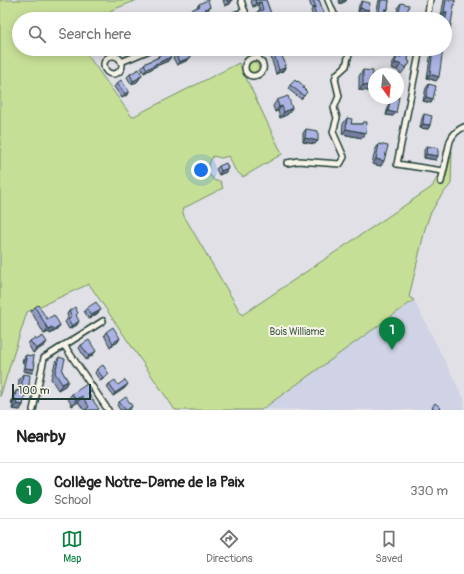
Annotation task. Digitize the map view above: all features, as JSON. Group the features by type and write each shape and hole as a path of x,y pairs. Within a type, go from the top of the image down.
{"street":[{"path":"241,0 245,11"},
{"path":"328,0 333,12"},
{"path":"427,12 430,0"},
{"path":"121,62 135,56"},
{"path":"287,163 298,161 340,164 344,157 333,132 337,118 334,108 339,96 335,79 346,66 348,56"},
{"path":"419,56 397,164 443,172"},
{"path":"441,182 450,141 458,129 464,127"},
{"path":"33,410 44,358 103,320"},
{"path":"64,345 108,410"}],"shaded area":[{"path":"414,300 464,399 464,410 262,409"}],"green space":[{"name":"Bois Williame","path":"0,0 137,0 107,12 12,12 12,56 88,56 132,117 239,63 282,154 243,177 235,170 229,156 221,158 213,156 207,172 215,181 220,181 223,188 182,209 184,216 242,315 432,187 438,176 446,177 452,151 451,184 440,197 430,214 425,229 409,297 414,300 261,410 175,410 89,284 27,312 0,397"},
{"path":"251,62 255,62 257,63 257,71 251,72 248,69 248,65"}],"building":[{"path":"208,0 210,7 205,9 206,11 203,12 187,12 200,6 199,4"},
{"path":"255,0 266,0 270,12 258,12 263,10 261,2 256,3"},
{"path":"313,0 319,0 323,12 315,12 313,8 316,7"},
{"path":"381,0 389,0 388,9 385,9 384,12 379,12"},
{"path":"446,0 455,0 452,18 452,12 444,12"},
{"path":"362,1 370,3 369,10 360,8"},
{"path":"401,3 409,5 407,12 399,12"},
{"path":"158,56 171,57 147,69 144,64 159,57"},
{"path":"177,56 191,56 191,57 179,62"},
{"path":"275,56 282,56 286,65 284,65 285,68 279,70"},
{"path":"397,56 408,56 408,60 410,63 405,68 401,64 395,63"},
{"path":"432,56 442,56 439,77 430,74"},
{"path":"139,69 142,75 133,81 130,74"},
{"path":"363,70 368,70 368,86 363,85"},
{"path":"121,80 129,91 125,94 117,83"},
{"path":"295,80 304,86 303,88 307,92 304,96 290,85"},
{"path":"429,84 436,86 433,99 426,97"},
{"path":"288,96 292,108 284,112 282,106 279,107 277,100"},
{"path":"390,104 398,104 396,113 388,111"},
{"path":"424,114 432,116 430,125 423,124"},
{"path":"347,118 352,119 351,124 362,124 363,122 367,122 366,133 346,129"},
{"path":"306,129 318,131 318,141 305,138"},
{"path":"379,144 388,146 384,161 376,159"},
{"path":"427,146 438,148 438,156 426,154"},
{"path":"226,163 228,168 221,171 219,166"},
{"path":"96,302 101,310 91,315 87,308"},
{"path":"38,305 47,319 54,315 60,325 54,329 52,327 48,329 35,307"},
{"path":"75,307 78,313 76,315 79,321 72,326 68,319 72,316 69,311"},
{"path":"113,327 120,338 113,343 106,332"},
{"path":"43,336 47,342 36,349 30,341 35,338 36,340"},
{"path":"89,340 96,351 89,356 81,345"},
{"path":"26,355 34,356 34,369 25,368 27,359 25,359"},
{"path":"59,357 65,359 62,371 68,381 62,384 55,373"},
{"path":"103,365 109,374 103,378 97,369"},
{"path":"23,374 30,375 29,385 27,385 23,405 16,404 17,400 14,399 16,391 21,391"},
{"path":"115,380 118,385 125,380 128,384 115,393 109,384"},
{"path":"87,384 92,390 88,393 99,409 97,410 85,410 89,407 82,396 76,400 72,394"},
{"path":"126,397 132,406 127,410 119,402"},
{"path":"435,403 441,408 439,410 434,410 432,408"}],"place":[{"name":"Collège Notre-Dame de la Paix","path":"392,350"}]}
